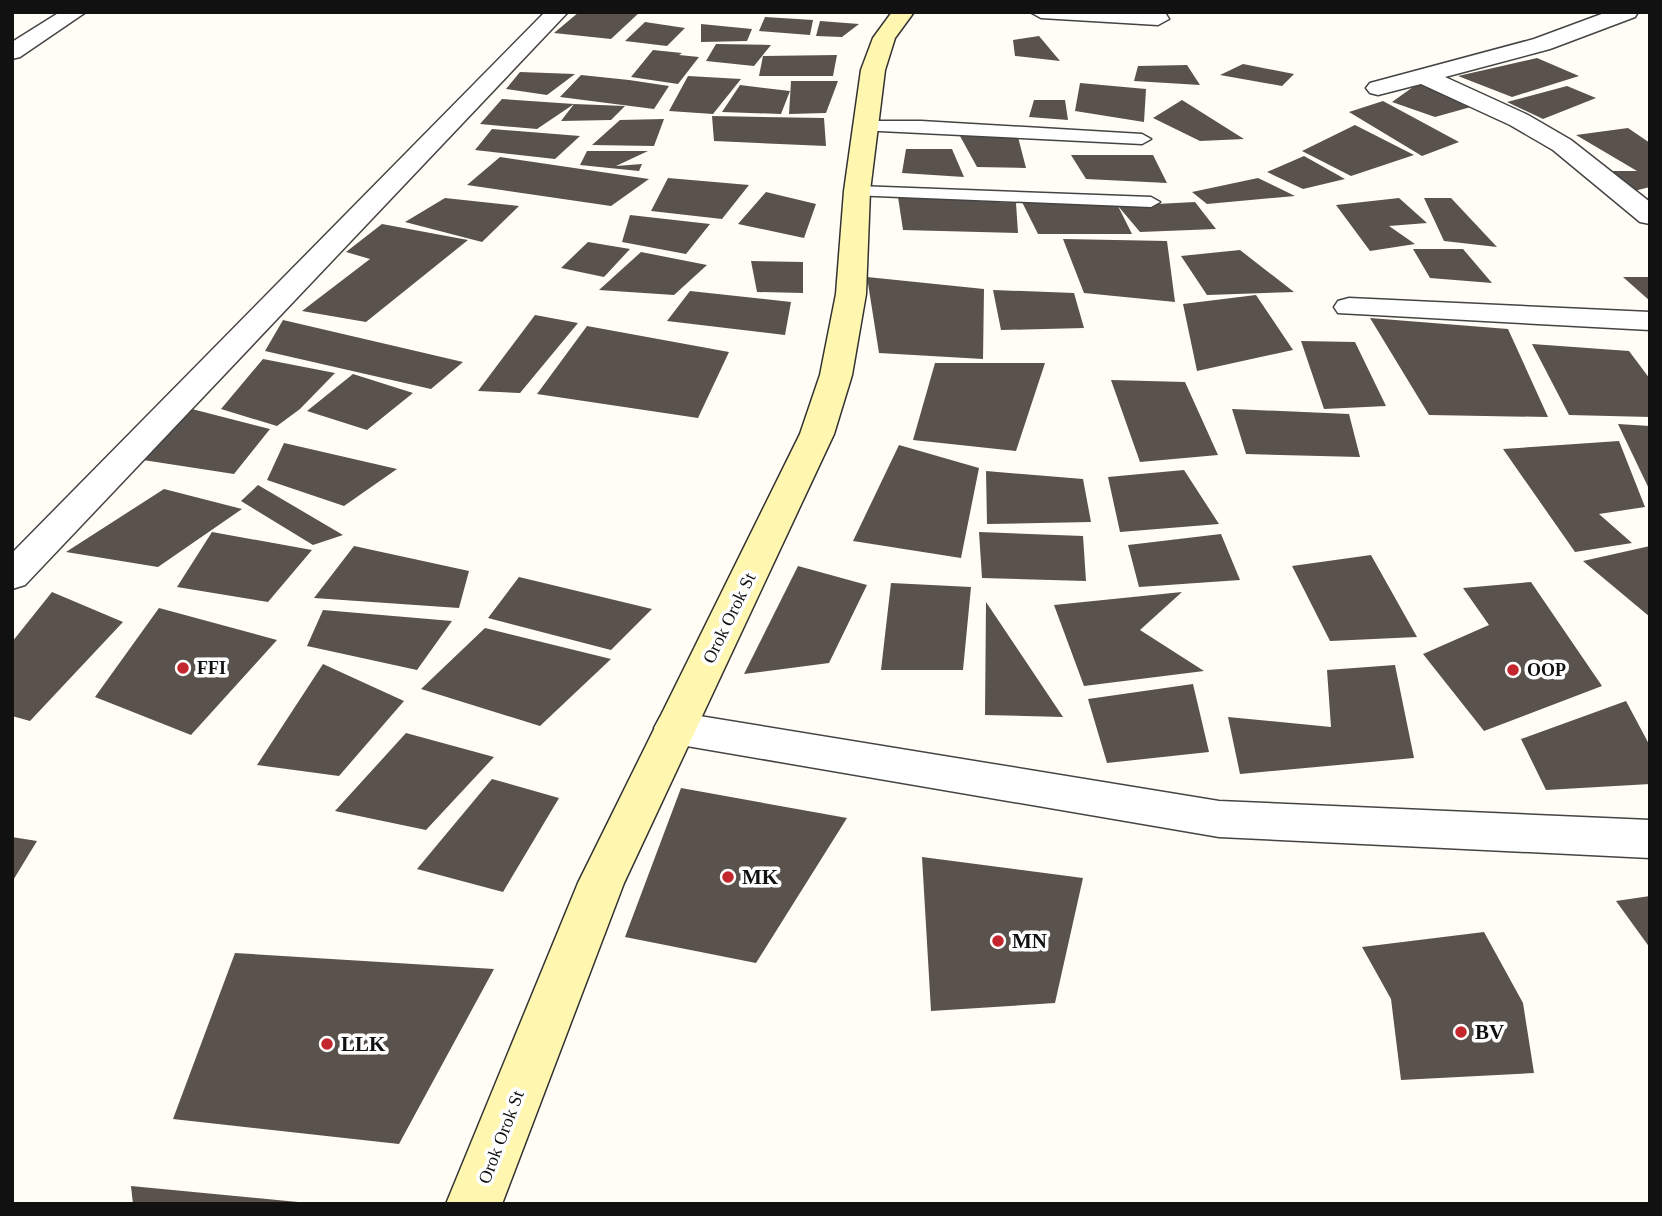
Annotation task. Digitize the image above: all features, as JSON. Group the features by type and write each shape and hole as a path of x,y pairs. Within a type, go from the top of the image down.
{"main road":[{"name":"Orok Orok St","path":"474,1204 601,883 817,434 836,375 850,294 857,191 873,70 884,38 903,12"}],"street":[{"path":"12,52 75,12"},
{"path":"12,576 557,12"},
{"path":"1041,12 1158,19"},
{"path":"1378,88 1542,44 1627,12"},
{"path":"1424,76 1519,120 1562,145 1650,216"},
{"path":"1349,307 1650,321"},
{"path":"675,729 1219,819 1650,839"}],"lane":[{"path":"865,126 1142,139"},
{"path":"857,191 1151,202"}],"building":[{"path":"579,12 640,12 611,39 554,33"},
{"path":"765,17 813,20 810,35 759,31"},
{"path":"820,21 859,24 842,37 816,36"},
{"path":"645,22 685,28 667,46 625,41"},
{"path":"701,24 752,29 747,41 701,42"},
{"path":"1039,36 1060,61 1015,56 1013,40"},
{"path":"716,44 771,45 754,66 706,61"},
{"path":"653,50 699,57 678,84 631,77"},
{"path":"837,55 833,76 759,76 763,56"},
{"path":"1537,58 1579,76 1512,97 1458,76"},
{"path":"1243,64 1294,74 1282,86 1220,75"},
{"path":"1187,65 1200,85 1134,81 1138,66"},
{"path":"520,72 575,74 547,95 506,89"},
{"path":"581,75 669,86 654,109 560,97"},
{"path":"688,76 741,79 713,114 669,111"},
{"path":"791,81 838,81 826,113 789,114"},
{"path":"1420,82 1478,105 1435,117 1392,102"},
{"path":"1080,83 1146,89 1144,122 1075,111"},
{"path":"740,85 790,91 781,114 722,112"},
{"path":"1567,86 1596,98 1543,119 1507,102"},
{"path":"502,99 574,104 537,129 480,124"},
{"path":"1034,100 1065,100 1068,120 1029,117"},
{"path":"1182,100 1244,139 1200,141 1153,118"},
{"path":"1383,101 1459,142 1422,156 1349,112"},
{"path":"574,104 625,106 611,120 561,121"},
{"path":"712,116 824,118 826,146 714,141"},
{"path":"664,119 654,146 592,145 620,120"},
{"path":"1355,125 1414,155 1351,176 1302,151"},
{"path":"1628,128 1650,143 1650,187 1630,192 1606,171 1637,171 1576,135"},
{"path":"492,129 580,136 555,159 475,150"},
{"path":"960,136 1018,137 1026,168 977,167"},
{"path":"906,149 952,149 964,177 902,173"},
{"path":"587,151 648,151 616,166 642,164 639,171 580,165"},
{"path":"1071,155 1153,155 1167,183 1086,179"},
{"path":"1304,156 1345,179 1303,189 1267,172"},
{"path":"500,157 649,179 611,206 467,185"},
{"path":"668,178 749,185 722,219 651,211"},
{"path":"1258,178 1295,196 1207,204 1192,192"},
{"path":"766,192 816,204 804,238 738,224"},
{"path":"898,197 1016,203 1018,233 903,230"},
{"path":"445,198 519,206 482,242 405,222"},
{"path":"1020,198 1118,206 1132,234 1038,234"},
{"path":"1399,198 1427,223 1389,226 1415,244 1370,251 1336,205"},
{"path":"1424,198 1451,198 1497,247 1444,241"},
{"path":"1195,202 1216,229 1140,232 1118,206"},
{"path":"630,215 710,224 686,254 622,242"},
{"path":"382,224 468,240 366,322 302,311 370,259 346,252"},
{"path":"1063,239 1167,241 1175,302 1084,293"},
{"path":"588,242 630,249 604,277 561,268"},
{"path":"1413,249 1463,249 1492,283 1430,278"},
{"path":"1240,250 1294,292 1207,295 1181,256"},
{"path":"641,252 707,265 674,295 599,290"},
{"path":"751,261 803,262 803,293 757,292"},
{"path":"867,277 984,289 983,359 879,353"},
{"path":"1623,277 1650,277 1650,301"},
{"path":"993,290 1074,293 1084,328 1001,330"},
{"path":"690,291 791,302 785,335 667,321"},
{"path":"1256,295 1293,350 1197,371 1183,304"},
{"path":"535,315 578,323 520,393 478,391"},
{"path":"1370,318 1508,329 1548,417 1429,415"},
{"path":"283,320 463,362 431,389 265,351"},
{"path":"587,326 729,352 698,418 537,394"},
{"path":"1301,341 1355,342 1386,406 1324,409"},
{"path":"1532,344 1629,351 1650,379 1650,417 1569,415"},
{"path":"263,359 335,373 300,409 277,426 221,409"},
{"path":"935,363 1045,363 1016,451 913,440"},
{"path":"353,374 413,393 367,430 307,411"},
{"path":"1111,380 1185,382 1218,455 1140,462"},
{"path":"188,408 270,429 234,474 143,460"},
{"path":"1232,409 1349,414 1360,457 1246,454"},
{"path":"1618,424 1650,426 1650,491"},
{"path":"1619,441 1645,507 1599,514 1632,543 1575,552 1503,449"},
{"path":"284,443 397,469 344,506 267,480"},
{"path":"899,445 979,468 961,558 853,541"},
{"path":"1184,470 1219,524 1120,532 1108,477"},
{"path":"986,471 1083,479 1091,522 987,524"},
{"path":"258,485 343,535 313,545 241,501"},
{"path":"164,489 242,509 158,567 66,552"},
{"path":"212,532 312,550 268,602 177,587"},
{"path":"979,532 1083,536 1086,581 982,578"},
{"path":"1221,534 1240,580 1139,587 1128,545"},
{"path":"354,546 469,571 459,608 314,598"},
{"path":"1650,546 1650,617 1583,561"},
{"path":"1371,555 1417,637 1330,641 1292,566"},
{"path":"798,566 867,585 829,663 744,674"},
{"path":"519,577 652,609 611,650 488,618"},
{"name":"OOP","path":"1531,582 1602,686 1484,731 1423,654 1489,625 1463,588"},
{"path":"891,583 971,587 963,670 881,670"},
{"path":"52,592 123,622 30,721 12,716 12,642"},
{"path":"1182,592 1140,630 1204,671 1084,686 1054,605"},
{"path":"986,602 1063,717 985,715"},
{"name":"FFI","path":"159,608 277,640 191,735 95,697"},
{"path":"323,610 452,621 417,670 307,646"},
{"path":"485,628 611,659 540,726 421,689"},
{"path":"323,664 404,701 339,776 257,765"},
{"path":"1395,665 1414,758 1240,774 1228,717 1331,727 1327,670"},
{"path":"1193,684 1209,752 1107,763 1088,699"},
{"path":"1626,701 1650,746 1650,784 1546,790 1521,739"},
{"path":"406,733 494,757 426,830 335,811"},
{"path":"492,779 559,798 503,892 417,869"},
{"name":"MK","path":"681,788 847,818 756,963 625,937"},
{"path":"12,837 37,841 12,882"},
{"name":"MN","path":"922,857 1083,878 1055,1003 931,1011"},
{"path":"1650,896 1650,948 1616,901"},
{"name":"BV","path":"1484,932 1523,1003 1534,1073 1401,1080 1391,999 1362,947"},
{"name":"LLK","path":"235,953 494,969 399,1144 173,1119"},
{"path":"131,1186 298,1202 298,1204 133,1204"}],"place":[{"name":"FFI","path":"183,668"},
{"name":"OOP","path":"1513,670"},
{"name":"MK","path":"728,877"},
{"name":"MN","path":"998,941"},
{"name":"BV","path":"1461,1032"},
{"name":"LLK","path":"327,1044"}]}
